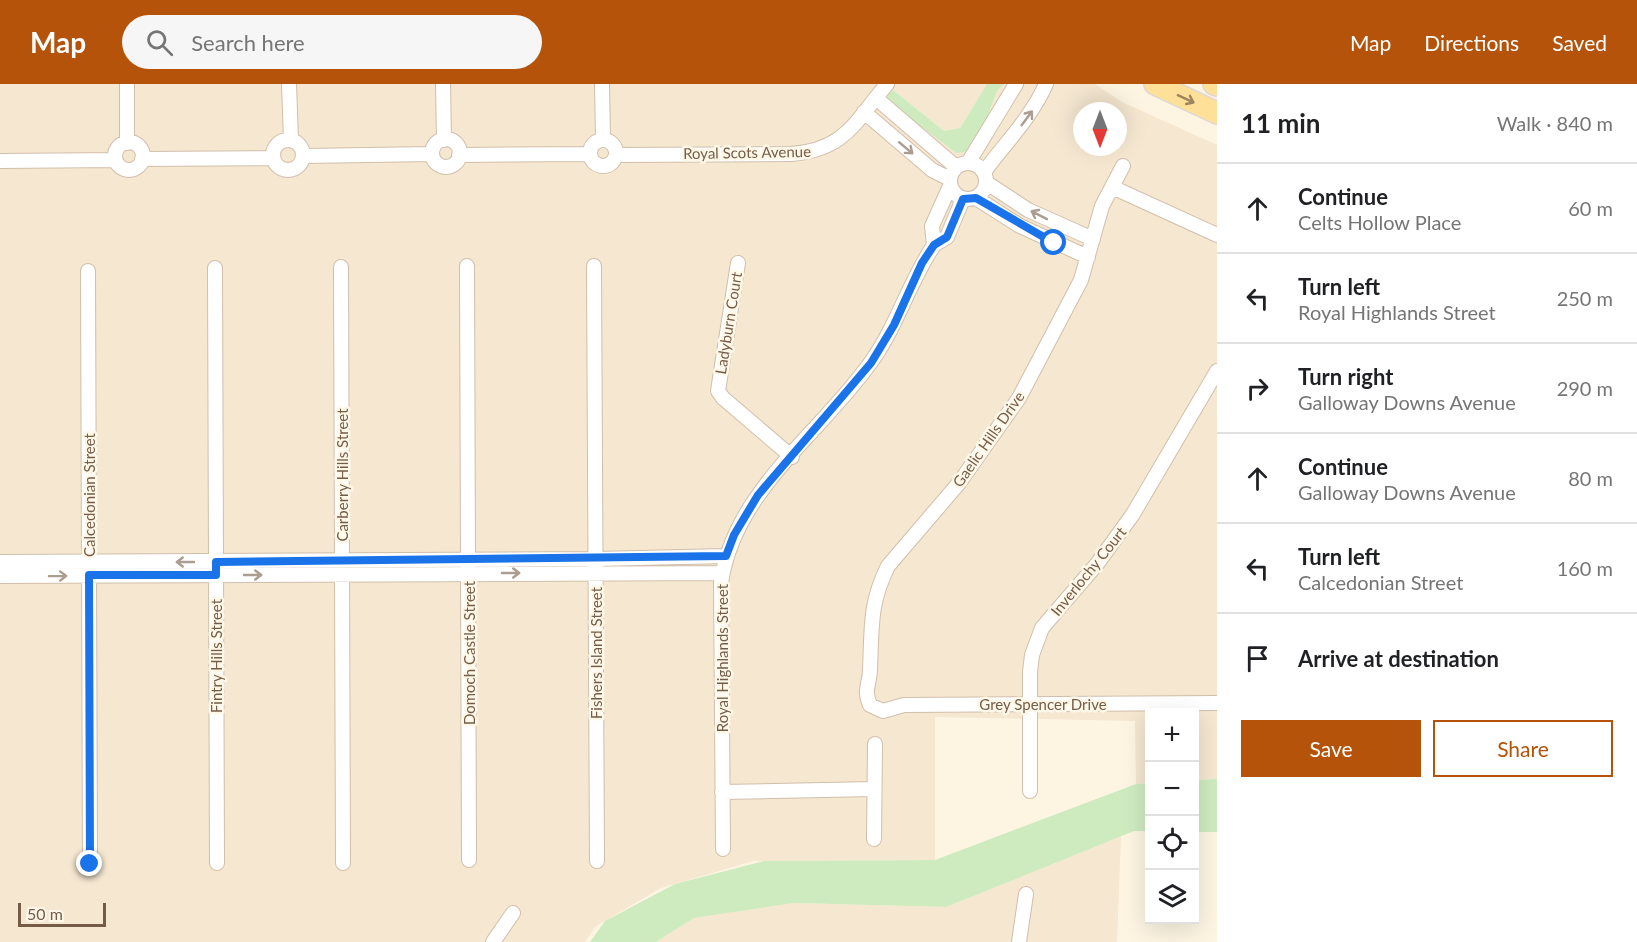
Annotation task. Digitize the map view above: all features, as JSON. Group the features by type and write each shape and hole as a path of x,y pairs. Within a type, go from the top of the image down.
{"main road":[{"path":"1155,84 1217,113"}],"street":[{"path":"127,84 127,143"},
{"path":"289,84 291,140"},
{"path":"443,84 444,140"},
{"path":"602,84 603,140"},
{"name":"Royal Scots Avenue","path":"616,154 791,154 820,150 841,139 887,84"},
{"name":"Royal Highlands Street","path":"934,245 932,226 956,174 1017,84"},
{"name":"Royal Highlands Street","path":"723,849 722,573 726,556 744,516 871,363 894,325 922,263 934,245 947,237 970,198 985,189 985,177 1006,141 1030,115 1046,84"},
{"path":"876,98 956,174 970,198 1020,226 1088,257"},
{"path":"864,112 932,170 956,174 977,165 985,177 1029,210 1093,239"},
{"path":"291,140 298,144 303,156 299,165 290,170 280,168 273,158 273,151 278,143 291,140"},
{"path":"444,140 455,144 459,155 456,163 443,167 435,162 432,154 434,146 444,140"},
{"path":"603,140 614,146 616,154 609,164 600,166 593,162 589,154 594,142 603,140"},
{"path":"127,143 140,148 142,159 139,165 131,170 121,168 115,160 119,147 127,143"},
{"path":"303,156 432,154"},
{"path":"459,155 589,154"},
{"path":"142,159 273,158"},
{"path":"0,160 115,160"},
{"name":"Gaelic Hills Drive","path":"870,705 865,691 870,671 870,627 875,594 881,580 888,566 959,483 1009,414 1081,280 1102,206 1123,166"},
{"path":"1112,187 1217,236"},
{"name":"Ladyburn Court","path":"738,263 718,391 723,398 792,457"},
{"name":"Domoch Castle Street","path":"467,266 469,860"},
{"name":"Fishers Island Street","path":"594,266 597,861"},
{"name":"Carberry Hills Street","path":"341,267 344,862"},
{"name":"Fintry Hills Street","path":"214,268 217,863"},
{"name":"Calcedonian Street","path":"88,271 90,864"},
{"name":"Inverlochy Court","path":"1030,791 1030,663 1042,627 1097,564 1134,514 1217,371"},
{"path":"596,566 726,556"},
{"path":"0,562 89,568 216,569 596,566 722,573"},
{"path":"0,576 89,568"},
{"name":"Grey Spencer Drive","path":"870,705 883,711 904,705 1217,703"},
{"path":"874,839 875,744"},
{"path":"722,792 874,789"},
{"path":"1019,942 1026,894"},
{"path":"493,942 513,913"}],"shaded area":[{"path":"0,84 987,84 960,128 944,131 893,90 885,98 956,153 981,134 997,91 1004,84 1095,84 1122,102 1073,102 1073,156 1127,156 1127,104 1217,145 1217,779 1199,780 1199,708 1145,708 1145,783 1136,784 1135,721 935,717 935,860 753,861 661,888 596,926 585,942 0,942"},
{"path":"1121,836 1117,942 656,942 694,918 794,903 946,907"}],"green space":[{"path":"987,84 1004,84 997,91 981,134 965,152 956,153 885,99 893,90 944,131 960,128"},
{"path":"1217,779 1217,832 1199,832 1199,780"},
{"path":"1145,783 1145,831 1134,831 946,907 794,903 694,918 656,942 590,942 605,921 675,884 764,861 935,860 1136,784"}],"route":[{"path":"90,864 89,575 216,575 216,562 726,556 734,535 758,495 871,363 883,345 922,263 934,245 947,237 963,199 976,198 1020,226 1054,243"}]}
